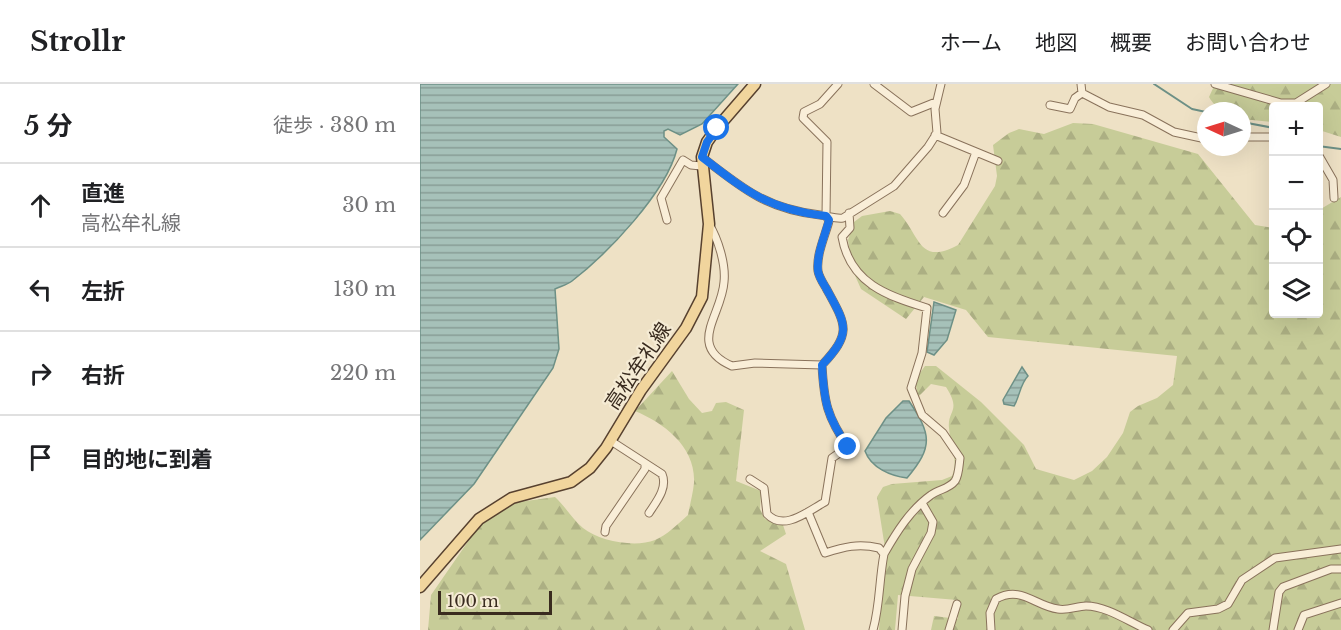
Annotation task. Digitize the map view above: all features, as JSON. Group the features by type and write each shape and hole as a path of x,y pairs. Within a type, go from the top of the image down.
{"main road":[{"path":"702,162 707,142 755,84"},
{"name":"高松牟礼線","path":"420,587 479,519 512,498 571,482 590,468 611,441 641,390 677,341 702,297 709,224 702,162"}],"street":[{"path":"750,479 764,488 765,503 771,519 781,522 791,521 825,502 832,458 848,447 831,422 824,394 822,365 839,347 845,333 844,322 818,273 818,261 829,220 826,216 827,142 803,118 804,112 820,104 838,84"},
{"path":"874,84 910,112 936,102"},
{"path":"667,220 661,198 683,160 691,165 702,162 752,195 777,203 784,208 835,219 849,213 894,186 935,135 936,102 941,84"},
{"path":"1081,84 1082,93"},
{"path":"1215,84 1281,103 1296,103 1326,84"},
{"path":"1050,105 1070,109 1075,98 1082,93"},
{"path":"1082,93 1109,107 1143,115 1174,132 1197,137"},
{"path":"935,135 998,161"},
{"path":"1251,137 1269,137"},
{"path":"943,213 961,190 976,152"},
{"path":"1319,156 1333,180 1334,198"},
{"path":"849,213 850,228 843,237 846,258 869,284 899,300 927,308 922,353 911,388 922,415 943,434 960,458 957,478 950,487 932,494 922,503 897,530 884,554 878,580 879,606 873,630"},
{"path":"709,224 717,236 725,280 721,298 708,329 707,339 715,355 732,366 755,363 822,365"},
{"path":"611,441 662,474 664,480 662,490 649,513"},
{"path":"605,532 606,526 645,468 645,462"},
{"path":"902,630 905,596 912,569 932,533 933,522 922,503"},
{"path":"807,512 825,553 849,545 867,545 879,548 884,554"},
{"path":"1173,630 1188,613 1218,609 1228,604 1242,580 1266,562 1275,558 1341,549"},
{"path":"1273,630 1279,592 1284,587 1331,569 1341,569"},
{"path":"991,630 990,613 996,599 1012,593 1030,597 1056,609 1087,606 1098,608 1148,630"},
{"path":"1298,630 1304,615 1341,603"},
{"path":"949,630 957,604"}],"green space":[{"path":"1215,84 1341,84 1341,137 1323,131 1323,102 1269,102 1269,122 1251,120 1251,102 1212,102 1209,97"},
{"path":"1073,123 1093,124 1197,154 1255,225 1269,227 1269,318 1323,318 1323,208 1341,197 1341,630 931,630 934,616 958,619 957,600 898,595 895,630 879,630 885,548 877,497 883,487 892,484 942,480 952,476 954,470 949,428 953,401 946,387 931,384 918,397 915,380 925,366 936,366 981,402 1024,445 1036,469 1074,480 1092,471 1107,457 1123,433 1130,412 1157,398 1173,385 1177,356 988,337 966,310 924,297 906,319 861,289 853,271 848,240 854,222 862,216 890,211 900,214 922,246 928,250 945,251 958,245 995,186 997,176 993,145 1009,133 1019,129 1044,134"},
{"path":"672,371 689,399 702,413 712,411 716,403 726,402 744,410 736,481 761,491 760,509 765,519 783,525 786,534 760,551 786,564 805,630 428,630 431,595 476,530 505,504 555,497 579,525 590,533 608,540 628,543 647,542 659,538 688,515 694,483 690,458 676,438 667,430 635,411"}],"water":[{"path":"420,84 738,84 702,124 680,135 668,129 664,131 664,137 677,149 671,166 648,203 602,255 572,281 555,289 559,349 553,368 474,484 420,540"},
{"path":"934,302 956,310 947,340 934,355 927,352"},
{"path":"1022,367 1028,376 1016,402 1014,406 1004,404 1003,400"},
{"path":"903,401 909,401 922,422 926,440 922,457 907,478 882,470 872,462 865,451 886,418"}],"waterway":[{"path":"1154,84 1197,110"},
{"path":"1251,124 1269,127"},
{"path":"1323,147 1341,149"}],"route":[{"path":"717,128 707,142 702,157 762,200 777,203 784,208 826,216 829,220 818,261 818,273 844,322 845,333 839,347 822,365 824,394 831,422 848,447"}]}
